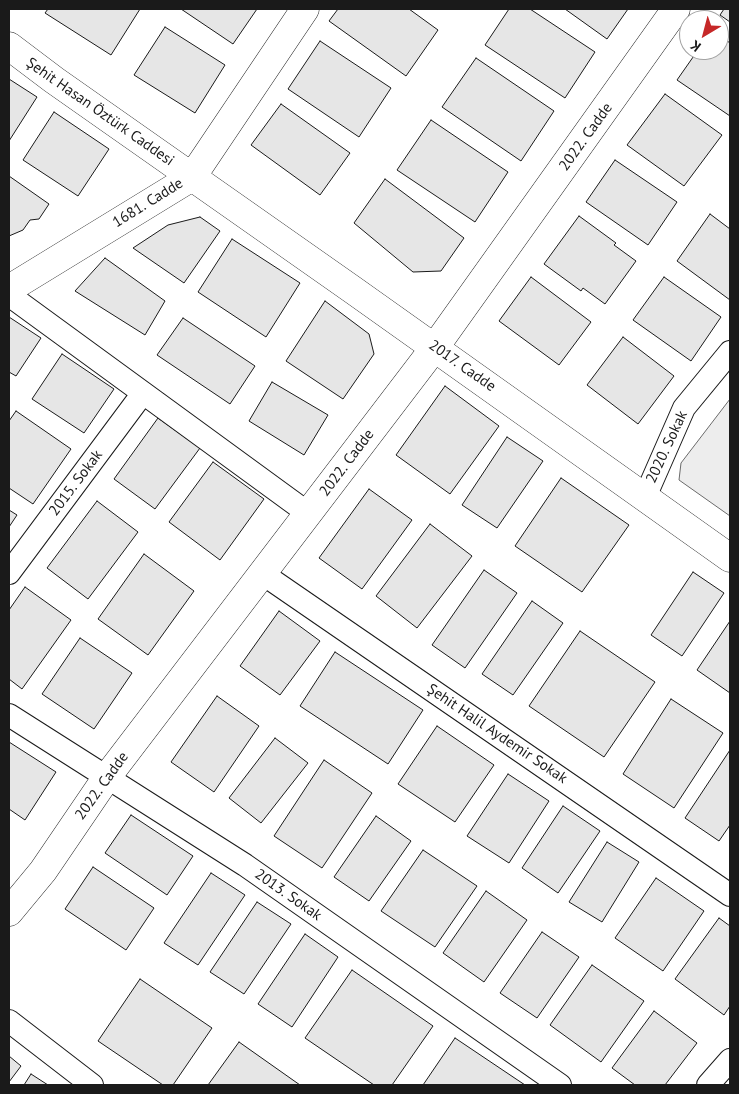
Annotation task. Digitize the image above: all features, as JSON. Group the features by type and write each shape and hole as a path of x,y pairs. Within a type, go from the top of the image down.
{"street":[{"name":"2022. Cadde","path":"9,912 43,871 107,777 435,347 676,9"},
{"name":"1681. Cadde","path":"9,289 192,177 300,11"},
{"name":"Şehit Hasan Öztürk Caddesi","path":"9,46 192,177"},
{"name":"2017. Cadde","path":"192,177 435,347 730,558"},
{"path":"9,295 309,514"},
{"name":"2020. Sokak","path":"645,497 684,408 730,352"},
{"name":"2015. Sokak","path":"9,573 143,393"},
{"name":"Şehit Halil Aydemir Sokak","path":"263,574 730,895"},
{"name":"2013. Sokak","path":"9,715 246,865 560,1085"},
{"path":"9,1021 92,1085"},
{"path":"708,1085 730,1060"}],"shaded area":[{"path":"730,399 730,516 679,480 681,463"}],"building":[{"path":"48,9 140,9 111,55 45,13"},
{"path":"181,9 257,9 233,44"},
{"path":"338,9 409,9 438,30 406,76 329,21"},
{"path":"509,9 530,9 595,52 565,98 485,45"},
{"path":"565,9 628,9 607,39"},
{"path":"730,9 730,22 729,10 723,10"},
{"path":"165,27 225,65 195,113 134,75"},
{"path":"320,41 391,88 359,137 288,89"},
{"path":"730,43 730,116 677,80 691,60 729,60"},
{"path":"476,58 554,111 521,161 442,107"},
{"path":"9,79 37,97 9,141"},
{"path":"665,94 722,135 684,186 627,145"},
{"path":"281,104 350,153 320,195 251,145"},
{"path":"54,112 109,149 78,196 23,160"},
{"path":"431,120 508,172 475,222 397,170"},
{"path":"615,160 677,202 648,245 586,202"},
{"path":"9,176 49,204 39,219 30,220 23,230 9,236"},
{"path":"385,179 464,238 441,271 413,272 354,223"},
{"path":"710,214 730,229 730,300 677,261"},
{"path":"579,216 616,243 614,245 636,261 605,304 583,288 581,291 544,264"},
{"path":"200,217 220,231 184,283 133,248 168,225"},
{"path":"232,239 300,283 266,337 198,292"},
{"path":"105,258 165,301 145,335 75,291"},
{"path":"531,277 591,322 559,365 499,321"},
{"path":"664,277 721,317 691,361 633,320"},
{"path":"325,301 369,334 374,354 343,399 286,361"},
{"path":"9,317 41,338 16,376 9,372"},
{"path":"183,318 255,366 230,404 157,355"},
{"path":"623,337 674,376 638,424 587,385"},
{"path":"62,354 114,389 84,433 32,399"},
{"path":"272,382 328,415 304,455 249,421"},
{"path":"445,386 499,426 450,494 396,455"},
{"path":"16,411 71,449 33,504 9,488 9,421"},
{"path":"158,418 200,448 155,509 114,479"},
{"path":"507,437 543,461 497,528 462,505"},
{"path":"213,462 264,499 220,560 169,522"},
{"path":"561,478 629,525 582,592 515,546"},
{"path":"369,489 412,520 362,589 319,558"},
{"path":"97,501 138,532 88,599 47,568"},
{"path":"9,510 17,515 9,527"},
{"path":"430,524 472,556 417,628 376,596"},
{"path":"144,554 194,591 148,655 98,619"},
{"path":"484,570 517,593 465,668 432,645"},
{"path":"693,572 724,593 682,656 651,635"},
{"path":"25,587 71,620 22,689 9,679 9,610"},
{"path":"532,601 563,623 513,695 482,674"},
{"path":"279,611 320,641 280,695 240,666"},
{"path":"730,621 730,693 697,670"},
{"path":"580,631 655,682 604,757 529,706"},
{"path":"80,638 132,673 94,729 42,694"},
{"path":"335,652 423,710 388,764 300,706"},
{"path":"217,696 259,726 214,792 171,762"},
{"path":"671,699 723,733 674,808 623,774"},
{"path":"437,726 494,765 455,822 398,784"},
{"path":"275,738 308,763 261,823 229,798"},
{"path":"9,742 56,772 25,820 9,809"},
{"path":"730,750 730,825 719,841 685,818"},
{"path":"324,760 372,793 322,868 274,836"},
{"path":"508,774 549,801 509,863 467,836"},
{"path":"563,806 600,831 558,893 522,868"},
{"path":"131,815 193,856 167,895 105,853"},
{"path":"376,816 411,841 369,901 334,877"},
{"path":"607,842 639,862 602,922 569,902"},
{"path":"423,850 477,886 435,947 381,911"},
{"path":"93,867 154,908 126,950 65,909"},
{"path":"211,873 245,895 198,965 164,943"},
{"path":"656,878 704,911 663,971 615,938"},
{"path":"486,891 527,920 484,982 443,953"},
{"path":"257,902 291,924 244,994 210,972"},
{"path":"719,918 730,926 730,1006 724,1015 675,979"},
{"path":"542,932 579,957 537,1018 500,993"},
{"path":"305,934 338,957 292,1027 258,1004"},
{"path":"592,965 644,1001 601,1062 550,1025"},
{"path":"352,970 433,1026 392,1085 374,1085 305,1038"},
{"path":"140,979 212,1028 173,1085 163,1085 98,1041"},
{"path":"654,1011 697,1043 665,1085 635,1085 612,1068"},
{"path":"455,1038 525,1085 423,1085"},
{"path":"239,1042 300,1085 208,1085"},
{"path":"9,1056 21,1066 9,1082"},
{"path":"31,1074 48,1085 24,1085"}]}
